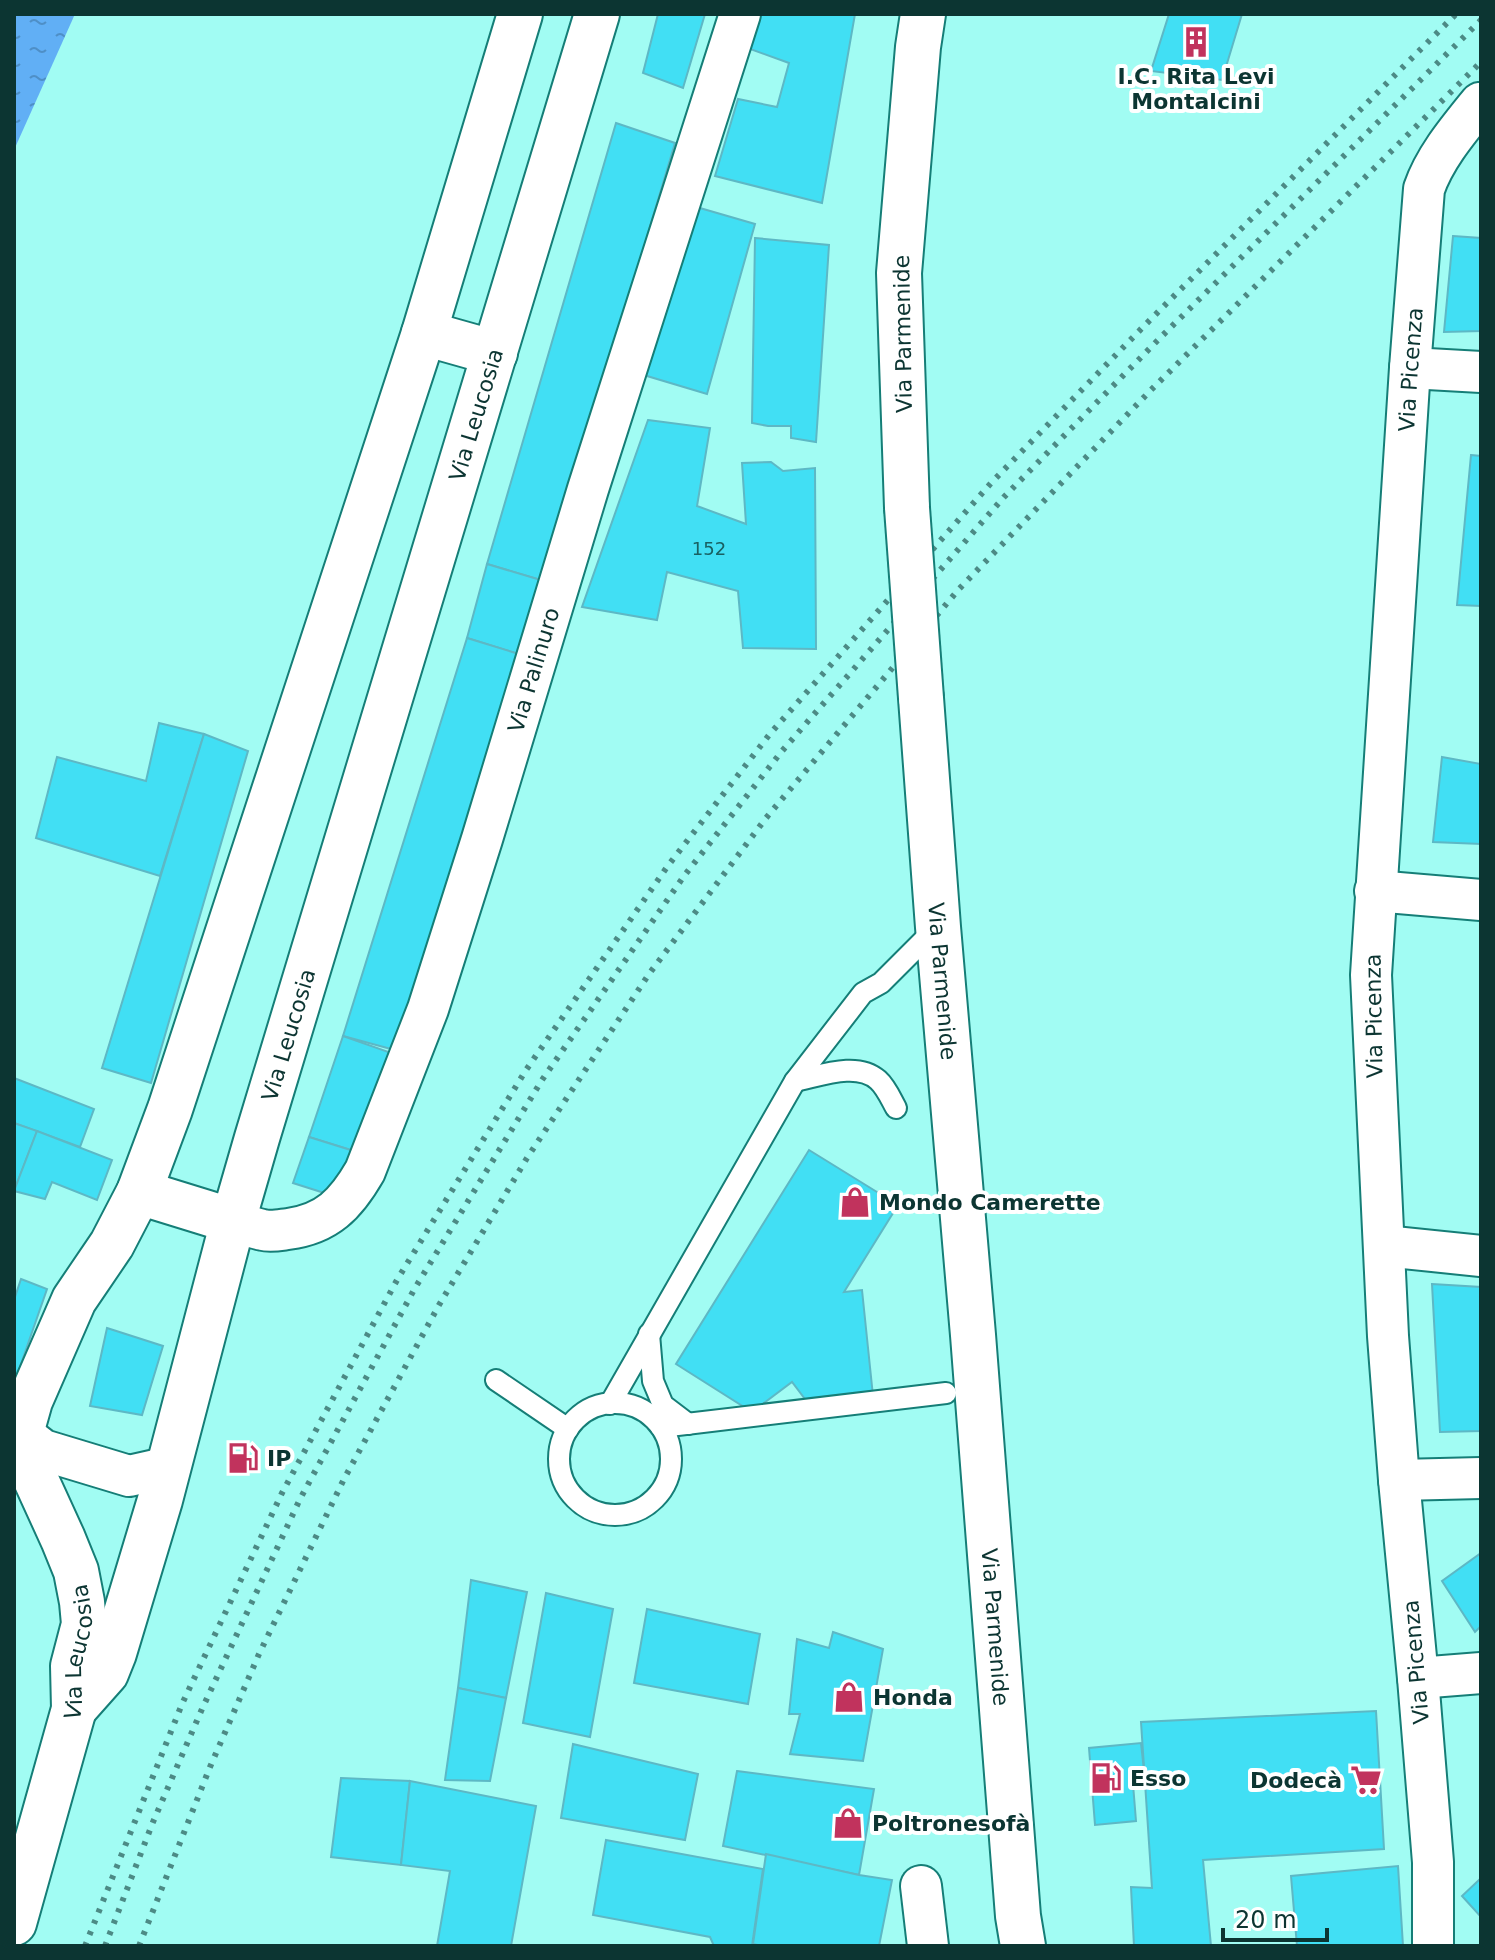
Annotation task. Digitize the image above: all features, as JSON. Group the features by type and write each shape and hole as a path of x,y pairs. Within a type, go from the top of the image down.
{"main road":[{"path":"21,1433 30,1401 74,1300 112,1244 139,1192 170,1109 424,333 520,14"},
{"name":"Via Leucosia","path":"74,1709 106,1673 114,1653 169,1467 233,1221 597,14"},
{"name":"Via Parmenide","path":"923,14 899,273 907,508 938,927 961,1381 980,1426 1018,1916 1023,1946"},
{"path":"424,333 495,353"},
{"path":"139,1192 233,1221"},
{"name":"Via Leucosia","path":"21,1433 26,1458 76,1571 82,1602 84,1624 73,1666 74,1709"},
{"path":"14,1923 74,1709"}],"street":[{"name":"Via Palinuro","path":"233,1221 266,1231 294,1228 327,1217 341,1206 365,1171 428,1009 588,489 740,14"},
{"name":"Via Picenza","path":"1433,1946 1433,1862 1399,1480 1371,975 1424,189 1430,171 1480,103"},
{"path":"1410,368 1481,372"},
{"path":"1375,891 1481,900"},
{"path":"1384,1246 1481,1256"},
{"path":"21,1433 43,1450 129,1476 169,1467"},
{"path":"1399,1480 1481,1478"},
{"path":"1418,1678 1481,1673"},
{"path":"921,1886 928,1946"}],"lane":[{"path":"610,1404 795,1081 863,993 881,983 938,927"},
{"path":"795,1081 844,1071 868,1073 881,1082 896,1108"},
{"path":"649,1334 653,1381 663,1405 688,1424"},
{"path":"496,1380 568,1429"},
{"path":"661,1427 961,1381"},
{"path":"596,1406 632,1406 648,1414 661,1427 670,1453 667,1481 657,1497 642,1509 624,1515 605,1515 573,1497 563,1481 559,1464 561,1445 568,1429 580,1415 596,1406"}],"water":[{"path":"14,14 75,14 14,150"}],"building":[{"path":"658,14 705,14 683,88 643,73"},
{"path":"761,14 855,14 822,203 715,176 738,99 777,107 789,63 750,49"},
{"name":"I.C. Rita Levi Montalcini","path":"1169,14 1242,14 1222,80 1151,71"},
{"path":"616,123 675,143 544,581 487,564"},
{"path":"693,206 755,224 707,394 637,373"},
{"path":"1453,236 1481,238 1481,331 1444,332"},
{"path":"755,238 829,245 816,442 791,438 791,426 752,423"},
{"path":"648,420 710,428 697,506 746,524 742,463 771,462 783,471 815,468 816,649 743,648 738,591 667,572 657,620 582,607"},
{"path":"1471,455 1481,456 1481,606 1457,605"},
{"path":"487,564 544,581 522,655 467,638"},
{"path":"467,638 522,655 402,1052 343,1036"},
{"path":"159,723 204,734 160,876 36,838 57,757 146,781"},
{"path":"204,734 248,751 151,1083 102,1068"},
{"path":"1442,757 1481,764 1481,844 1433,842"},
{"path":"343,1036 397,1055 357,1152 309,1137"},
{"path":"14,1078 94,1109 80,1147 14,1123"},
{"path":"14,1123 37,1131 14,1191"},
{"path":"37,1131 112,1160 97,1200 52,1182 45,1199 14,1191"},
{"path":"309,1137 357,1152 340,1198 293,1183"},
{"path":"809,1150 898,1205 844,1292 862,1290 873,1396 808,1403 792,1382 752,1412 676,1364"},
{"path":"21,1279 47,1289 14,1384 14,1300"},
{"path":"1432,1284 1481,1287 1481,1431 1440,1432"},
{"path":"107,1328 163,1346 142,1415 90,1406"},
{"path":"1481,1553 1481,1626 1475,1632 1442,1581"},
{"path":"471,1580 527,1592 506,1698 458,1688"},
{"path":"546,1593 613,1609 590,1737 523,1723"},
{"path":"647,1609 760,1634 748,1704 634,1683"},
{"path":"833,1632 883,1649 863,1761 790,1754 800,1714 789,1714 797,1639 829,1648"},
{"path":"458,1688 506,1698 490,1781 445,1780"},
{"path":"1376,1711 1384,1849 1203,1860 1211,1946 1134,1946 1131,1887 1152,1888 1141,1722"},
{"path":"1141,1743 1144,1771 1132,1772 1136,1821 1095,1825 1089,1748"},
{"path":"573,1744 698,1774 685,1840 561,1818"},
{"path":"737,1771 874,1789 859,1875 723,1846"},
{"path":"341,1778 410,1781 401,1865 331,1857"},
{"path":"410,1781 536,1806 511,1946 437,1946 450,1871 401,1865"},
{"path":"606,1840 763,1869 752,1946 714,1946 710,1937 593,1915"},
{"path":"766,1854 892,1880 879,1946 753,1944"},
{"path":"1398,1866 1403,1946 1297,1946 1291,1876"},
{"path":"1481,1878 1481,1917 1462,1896"}],"railway":[{"path":"85,1946 182,1704 282,1493 397,1280 526,1070 667,867 769,735 991,483 1456,14"},
{"path":"105,1946 153,1822 202,1709 300,1499 415,1288 542,1080 684,876 782,751 1004,497 1481,20"},
{"path":"139,1946 259,1654 344,1479 439,1305 527,1158 649,974 766,818 959,589 1150,391 1481,62"}],"place":[{"name":"I.C. Rita Levi Montalcini","path":"1196,42"},
{"name":"Mondo Camerette","path":"855,1202"},
{"name":"IP","path":"243,1458"},
{"name":"Honda","path":"849,1697"},
{"name":"Esso","path":"1106,1778"},
{"name":"Dodecà","path":"1366,1780"},
{"name":"Poltronesofà","path":"848,1823"}]}
